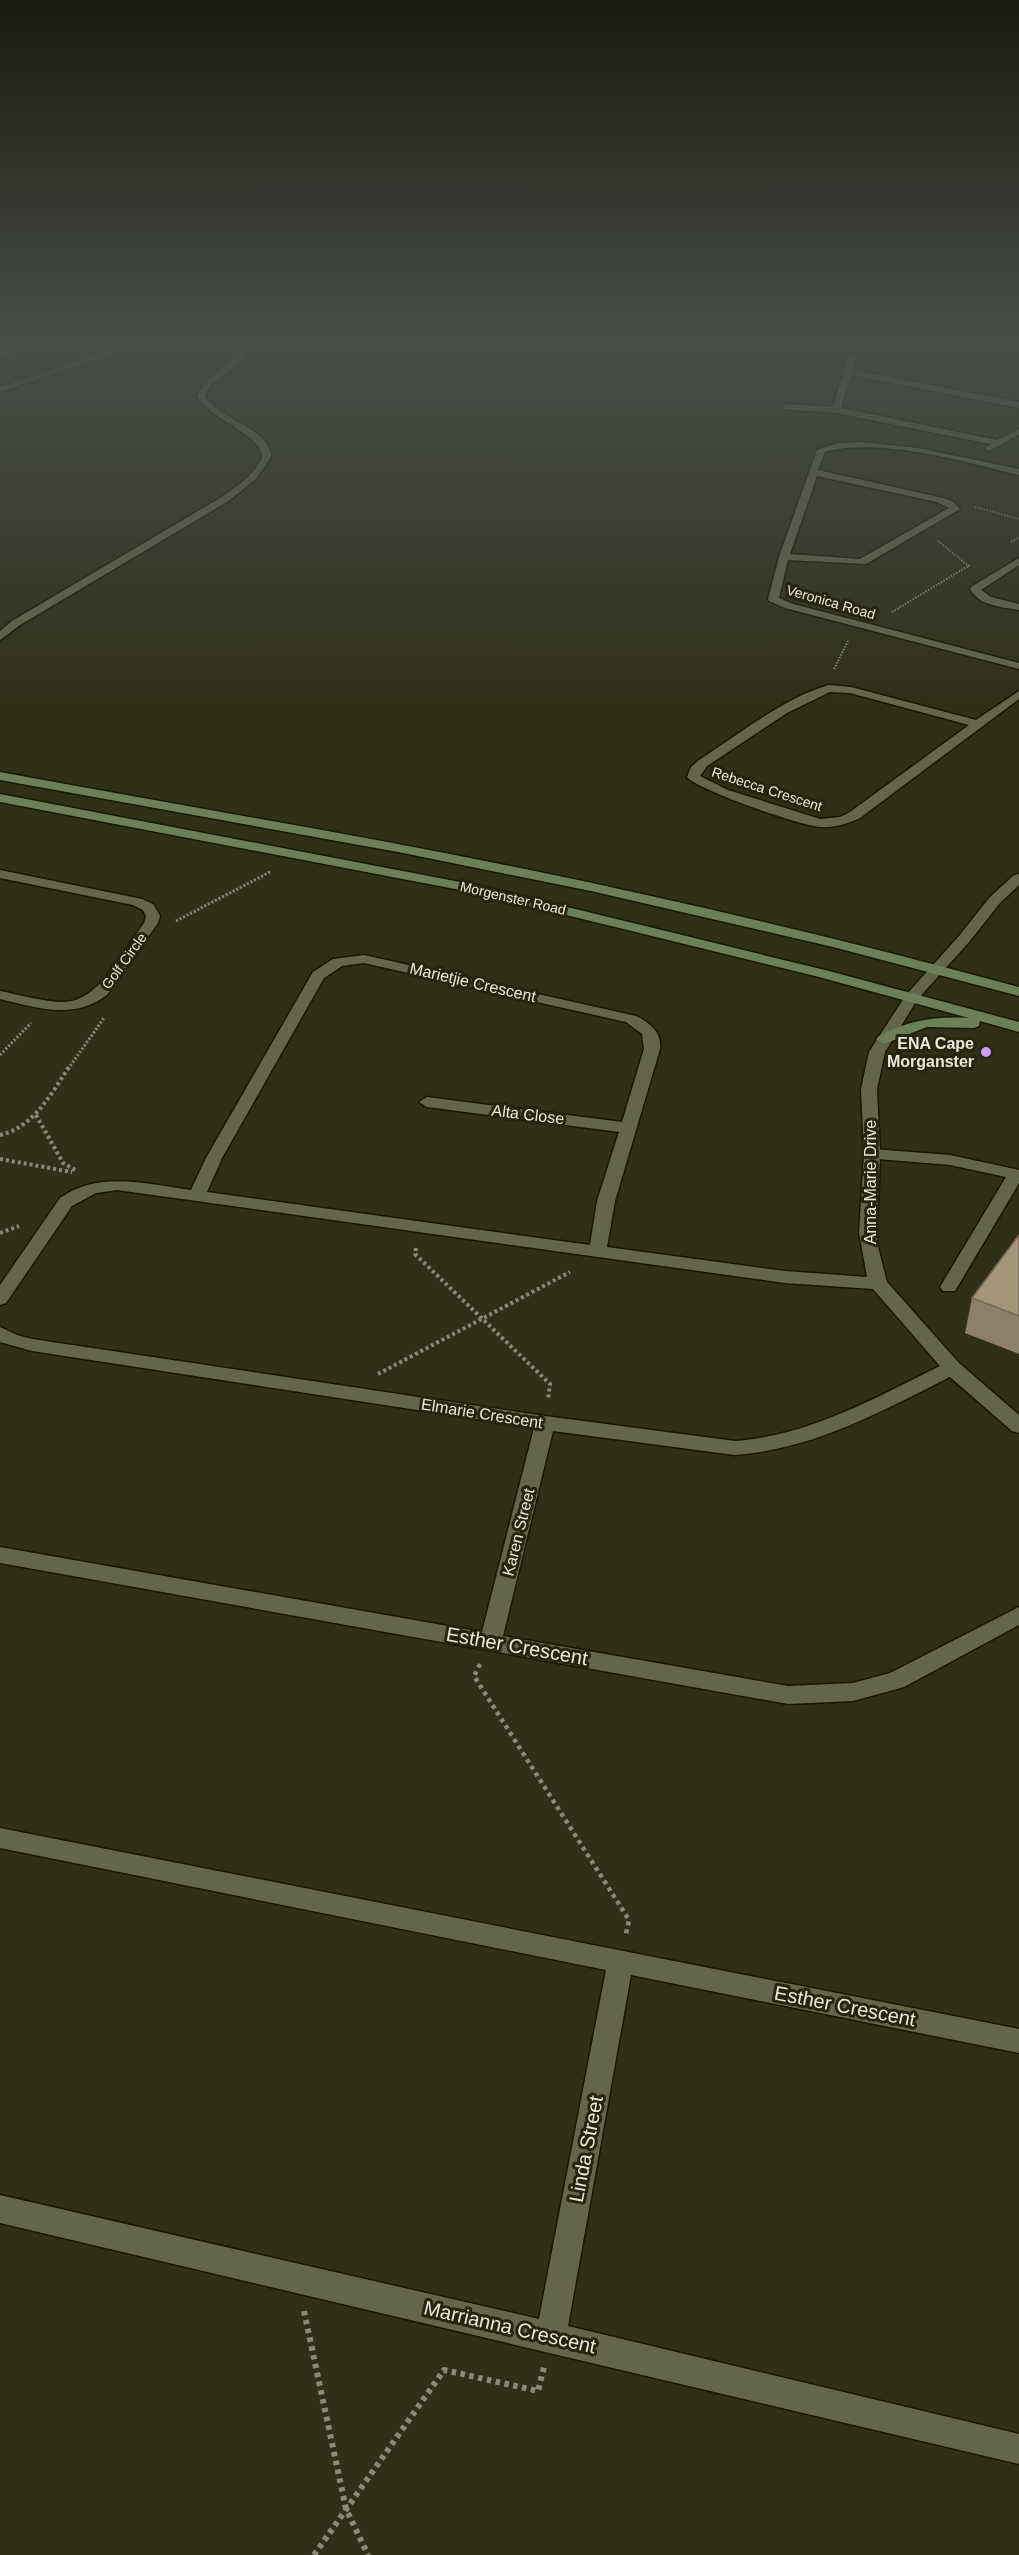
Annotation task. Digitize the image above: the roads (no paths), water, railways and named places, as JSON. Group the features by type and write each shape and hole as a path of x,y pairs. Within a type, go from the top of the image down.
{"main road":[{"name":"Morgenster Road","path":"0,776 529,874 667,904 936,969 1019,992"},
{"name":"Morgenster Road","path":"0,798 481,890 666,934 1019,1027"},
{"path":"884,1039 907,1026 934,1022 974,1023 1019,1035"}],"street":[{"path":"0,637 16,623 202,514 252,477 264,461"},
{"name":"Veronica Road","path":"817,461 784,557 773,599 789,606 1019,666"},
{"name":"Veronica Road","path":"966,461 1019,472"},
{"path":"784,557 862,562 952,513 955,509 940,500 813,472"},
{"path":"1019,561 975,589 978,595 1019,607"},
{"name":"Rebecca Crescent","path":"977,724 837,688 821,690 783,711 703,763 695,770 693,777 701,783 734,796 819,823 833,823 855,815 1019,694"},
{"name":"Golf Circle","path":"0,874 137,902 153,913 151,923 102,992 92,999 70,1006 48,1005 0,995"},
{"name":"Anna-Marie Drive","path":"1019,878 995,900 964,939 911,998 877,1052 871,1073 872,1154 868,1232 878,1284 952,1368 1019,1426"},
{"name":"Marietjie Crescent","path":"197,1195 214,1158 318,975 330,965 352,959 388,963 609,1013 631,1019 650,1032 654,1042 591,1250"},
{"name":"Alta Close","path":"427,1102 629,1128"},
{"path":"872,1154 950,1160 1018,1174 949,1287"},
{"path":"0,1299 61,1207 72,1197 97,1186 117,1185 785,1277 878,1284"},
{"name":"Elmarie Crescent","path":"0,1333 11,1340 32,1345 545,1423 700,1445 759,1448 811,1435 952,1368"},
{"name":"Karen Street","path":"491,1641 545,1423"},
{"name":"Esther Crescent","path":"0,1556 788,1695 853,1692 896,1681 1019,1615"},
{"name":"Esther Crescent","path":"0,1838 1019,2041"},
{"name":"Linda Street","path":"551,2337 621,1961"},
{"name":"Marrianna Crescent","path":"0,2209 1019,2449"}],"place":[{"name":"ENA Cape Morganster","path":"986,1052"}]}
